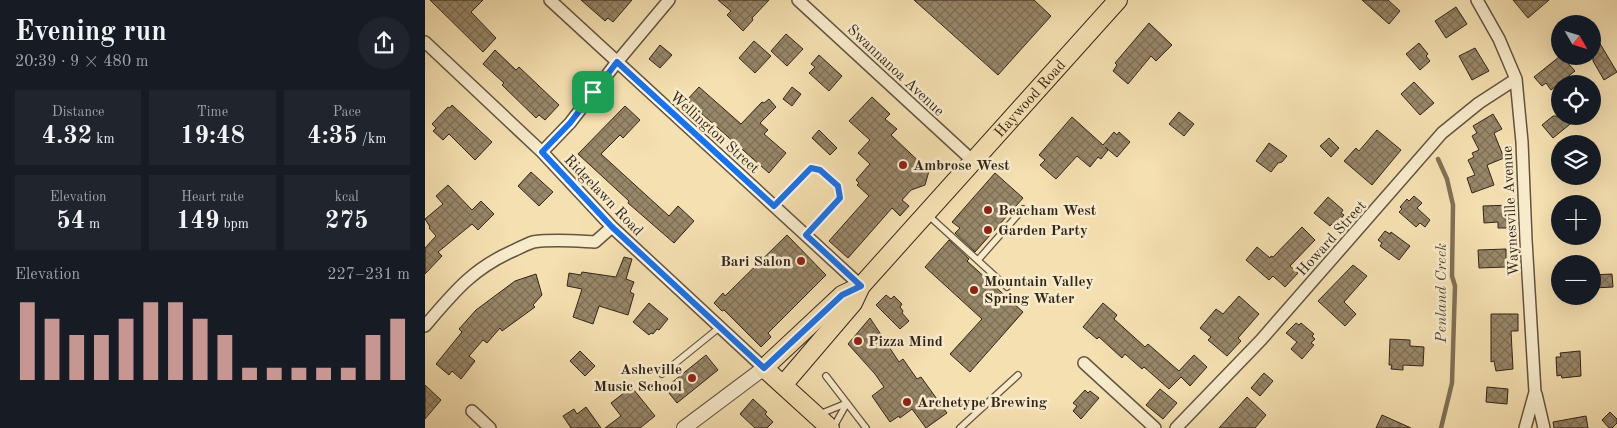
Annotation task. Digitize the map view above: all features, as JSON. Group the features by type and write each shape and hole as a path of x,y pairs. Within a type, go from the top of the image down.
{"main road":[{"name":"Haywood Road","path":"783,385 853,303 861,286 1118,0"},
{"name":"Haywood Road","path":"764,368 842,295 861,286"},
{"path":"764,368 831,428"}],"street":[{"name":"Wellington Street","path":"550,0 861,286"},
{"path":"542,152 570,123 617,62 669,0"},
{"name":"Swannanoa Avenue","path":"798,0 974,162"},
{"name":"Waynesville Avenue","path":"1477,0 1499,39 1516,78 1522,142 1535,392 1525,428"},
{"name":"Ridgelawn Road","path":"425,42 542,152 612,227 764,368"},
{"name":"Howard Street","path":"1176,428 1261,340 1442,133 1479,103 1516,78"},
{"path":"425,326 457,288 482,267 508,253 532,242 595,242 612,227"},
{"path":"1084,363 1155,428"},
{"path":"683,428 764,368"},
{"path":"1535,392 1544,428"},
{"path":"472,411 490,428"}],"lane":[{"path":"774,206 811,168 820,170 838,186 840,198 806,235"},
{"path":"977,260 1023,209"},
{"path":"926,214 1007,287"},
{"path":"662,374 720,327"},
{"path":"960,428 1018,375"},
{"path":"826,376 866,428"},
{"path":"817,416 847,403"},
{"path":"831,428 847,403"}],"building":[{"path":"430,0 483,0 471,12 496,38 483,52"},
{"path":"581,0 632,0 613,22 608,18 605,21"},
{"path":"718,0 769,0 743,31 727,15 731,11"},
{"path":"914,0 1034,0 1051,16 998,75"},
{"path":"1362,0 1388,0 1400,11 1389,24"},
{"path":"1513,0 1549,0 1528,18"},
{"path":"1456,7 1467,24 1446,38 1435,21"},
{"path":"1149,23 1172,45 1156,61 1151,56 1128,84 1113,71 1117,65 1115,63"},
{"path":"786,34 803,49 787,66 771,51"},
{"path":"754,41 771,56 755,73 739,58"},
{"path":"1419,43 1428,54 1426,56 1430,61 1420,70 1406,54"},
{"path":"660,45 672,55 660,68 649,59"},
{"path":"1601,45 1617,72 1604,80 1595,65 1601,65"},
{"path":"1475,48 1489,71 1472,80 1459,56"},
{"path":"495,50 516,70 519,67 559,105 545,120 539,115 536,118 502,85 504,83 483,64"},
{"path":"819,55 842,76 829,91 809,73 815,67 811,64"},
{"path":"1551,63 1551,65 1570,65 1575,71 1570,75 1551,75 1551,90 1546,83 1542,86 1534,77"},
{"path":"1414,82 1434,103 1420,115 1401,94"},
{"path":"699,87 741,124 762,102 764,103 769,99 776,107 760,123 768,130 764,134 786,153 769,173 702,114 698,119 686,109 691,104 687,100"},
{"path":"792,87 801,94 792,106 783,99"},
{"path":"872,97 890,114 885,119 897,129 891,135 929,171 925,185 911,190 902,200 909,206 900,216 892,208 848,258 829,241 869,196 857,185 859,183 856,180 870,164 858,153 870,140 849,121"},
{"path":"452,105 492,142 475,160 449,134 443,140 433,131 436,128 432,124"},
{"path":"625,106 640,120 623,138 620,135 601,154 669,216 678,206 694,221 674,243 628,203 629,201 578,154"},
{"path":"1179,112 1194,124 1184,136 1169,124"},
{"path":"1493,114 1502,129 1494,133 1504,158 1487,165 1494,185 1472,193 1467,178 1475,175 1468,160 1474,157 1472,153 1479,150 1472,136 1477,133 1473,126"},
{"path":"1072,117 1103,145 1114,132 1117,135 1119,132 1130,142 1117,157 1105,147 1108,150 1101,159 1098,157 1090,167 1077,156 1056,179 1040,165 1045,160 1039,155"},
{"path":"1551,118 1551,125 1569,125 1557,135 1551,136 1542,125"},
{"path":"819,130 837,148 830,155 812,138"},
{"path":"1377,130 1401,150 1372,185 1344,161 1356,148 1359,151"},
{"path":"1329,138 1339,148 1331,157 1320,146"},
{"path":"1269,143 1287,156 1271,172 1256,161"},
{"path":"531,172 553,192 539,206 518,186"},
{"name":"Beacham West","path":"995,173 1023,198 975,252 955,233 960,228 952,222"},
{"path":"448,185 472,210 481,201 494,214 478,230 472,224 438,252 442,256 425,274 425,248 436,236 429,228 425,219 443,204 436,196"},
{"path":"1414,196 1422,203 1417,208 1430,220 1425,227 1420,223 1416,227 1399,212 1402,209 1400,207 1407,199 1409,201"},
{"path":"1328,197 1343,210 1341,213 1344,215 1335,226 1332,224 1330,226 1314,213"},
{"path":"1512,205 1513,228 1498,228 1498,222 1484,223 1483,206"},
{"path":"1302,227 1315,240 1290,266 1298,273 1285,287 1273,276 1269,280 1246,260 1257,247 1270,258 1271,256 1273,257"},
{"path":"1385,231 1390,234 1391,232 1410,246 1399,260 1380,246 1382,243 1378,240"},
{"path":"787,235 826,275 768,333 771,337 761,347 724,310 722,311 714,303 723,293 725,296"},
{"name":"Mountain Valley Spring Water","path":"949,240 969,259 967,261 1023,312 970,372 950,354 982,319 925,267"},
{"path":"1506,249 1506,267 1479,268 1478,250"},
{"path":"624,257 632,259 626,279 634,282 630,292 634,294 628,315 599,306 593,324 573,317 582,289 567,286 569,273 581,275 582,272 616,277"},
{"path":"1353,265 1367,276 1344,302 1356,314 1345,326 1318,301"},
{"path":"536,274 542,295 533,305 535,307 502,331 500,328 487,343 483,340 469,356 475,361 461,379 452,371 449,375 436,364 462,332 459,329 476,310 515,281"},
{"path":"1612,274 1613,287 1601,288 1601,275"},
{"path":"886,295 891,299 894,296 902,304 900,307 903,311 902,313 909,321 900,329 876,305"},
{"path":"1239,296 1259,314 1238,338 1241,341 1227,356 1208,340 1211,337 1200,328 1216,309 1223,314"},
{"path":"649,303 668,319 659,330 657,329 653,334 649,335 633,322"},
{"path":"1103,303 1117,315 1114,319 1145,347 1148,344 1179,371 1194,355 1207,367 1190,386 1181,377 1169,389 1144,367 1142,369 1125,354 1122,358 1099,337 1097,339 1083,327"},
{"path":"1491,314 1518,314 1518,331 1511,331 1513,369 1496,371 1494,361 1491,362"},
{"path":"870,318 899,362 903,359 917,379 921,377 947,413 926,428 912,409 900,418 899,416 890,422 872,396 884,387 848,344"},
{"path":"1296,323 1299,325 1301,323 1314,334 1312,336 1315,339 1311,343 1314,345 1302,359 1291,349 1297,342 1286,333"},
{"path":"1390,339 1410,340 1410,346 1424,347 1423,366 1403,365 1403,370 1391,369 1392,365 1389,365"},
{"path":"580,351 595,366 585,376 570,361"},
{"path":"1580,351 1581,376 1562,378 1561,375 1557,376 1556,357 1561,357 1560,353"},
{"name":"Asheville Music School","path":"706,355 718,370 677,403 665,388"},
{"path":"1264,373 1273,381 1260,396 1251,388"},
{"path":"425,385 441,400 425,419"},
{"path":"1487,387 1508,389 1507,404 1486,402"},
{"path":"629,389 631,392 634,390 655,416 640,428 605,428 621,416 611,403"},
{"path":"1160,389 1177,403 1163,419 1146,405"},
{"path":"1085,390 1088,393 1090,391 1099,398 1081,419 1073,411 1077,406 1073,403"},
{"path":"1247,397 1266,415 1255,428 1219,428"},
{"path":"753,399 767,412 765,414 773,422 767,428 755,428 740,414"},
{"path":"586,407 601,428 571,428 563,416 574,409 577,414"},
{"path":"1610,412 1617,419 1617,423 1612,428 1609,428 1602,420"},
{"path":"1382,415 1411,428 1376,428"},
{"path":"1586,416 1588,428 1554,428 1553,422"}],"waterway":[{"name":"Penland Creek","path":"1438,159 1447,179 1453,205 1452,276 1455,286 1452,383 1441,428"}],"place":[{"name":"Ambrose West","path":"903,165"},
{"name":"Beacham West","path":"988,210"},
{"name":"Garden Party","path":"988,230"},
{"name":"Bari Salon","path":"801,261"},
{"name":"Mountain Valley Spring Water","path":"974,290"},
{"name":"Pizza Mind","path":"858,341"},
{"name":"Asheville Music School","path":"692,378"},
{"name":"Archetype Brewing","path":"907,402"}],"route":[{"path":"617,62 774,206 811,168 820,170 838,186 840,198 806,235 861,286 842,295 764,368 612,227 542,152 570,123 593,92 617,62"}]}
